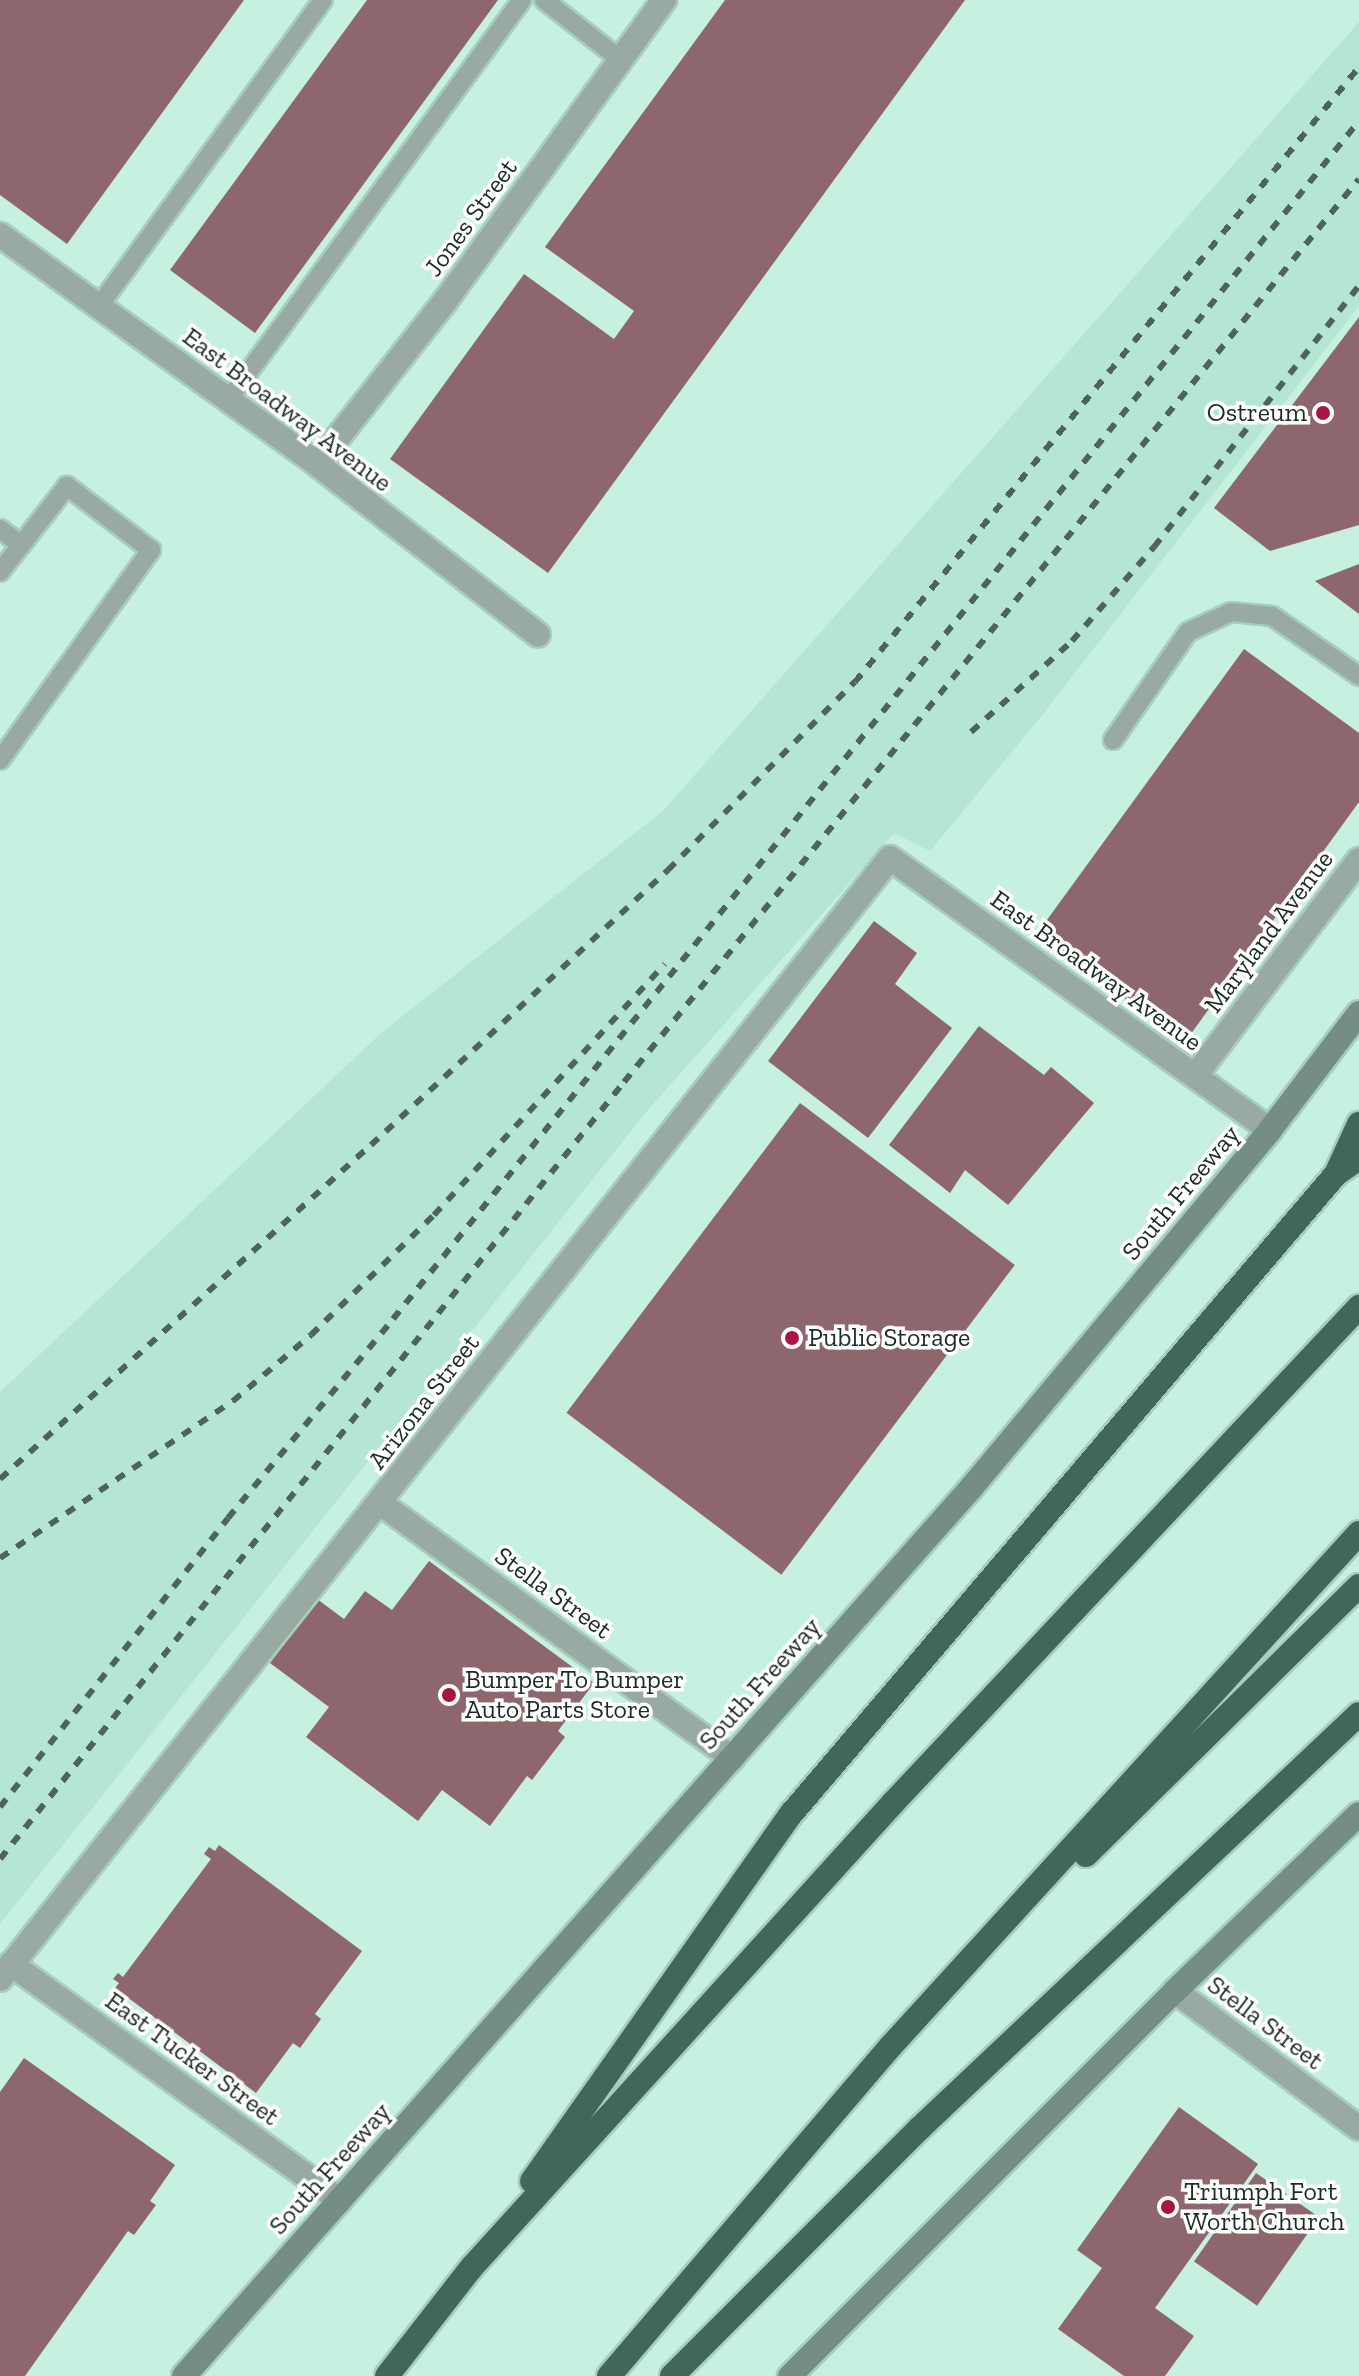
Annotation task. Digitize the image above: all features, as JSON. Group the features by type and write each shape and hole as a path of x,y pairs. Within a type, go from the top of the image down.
{"highway":[{"path":"1336,1174 1359,1124"},
{"path":"387,2376 472,2267 792,1813 1336,1174 1359,1158"},
{"path":"472,2267 882,1815 1359,1307"},
{"path":"609,2376 890,2047 1359,1533"},
{"path":"890,2047 1359,1586"},
{"path":"672,2376 920,2128 1359,1714"}],"main road":[{"name":"South Freeway","path":"184,2376 971,1488 1270,1130 1359,1013"},
{"path":"790,2376 1175,1991 1359,1814"}],"street":[{"name":"Jones Street","path":"317,464 446,300 664,0"},
{"name":"East Broadway Avenue","path":"1,237 317,464 538,635"},
{"name":"East Broadway Avenue","path":"890,858 1270,1130"},
{"name":"Arizona Street","path":"6,1972 890,858"},
{"name":"Maryland Avenue","path":"1195,1076 1359,860"},
{"name":"Stella Street","path":"380,1503 732,1758"},
{"name":"East Tucker Street","path":"6,1972 340,2200"},
{"name":"Stella Street","path":"1175,1991 1359,2128"}],"lane":[{"path":"99,306 323,0"},
{"path":"228,400 522,0"},
{"path":"544,0 621,60"},
{"path":"0,572 67,486 151,550 0,760"},
{"path":"0,529 21,545"},
{"path":"1113,740 1188,632 1231,612 1272,616 1359,676"}],"shaded area":[{"path":"1359,22 1359,306 1040,718 930,851 894,833 647,1111 0,1924 0,1392 381,1033 663,811"}],"building":[{"path":"0,0 244,0 67,244 0,195"},
{"path":"367,0 498,0 255,333 170,270"},
{"path":"725,0 965,0 548,573 390,459 524,274 614,339 634,311 545,247"},
{"name":"Ostreum","path":"1359,317 1359,525 1270,551 1214,508"},
{"path":"1359,564 1359,614 1315,581"},
{"path":"1244,649 1359,733 1359,802 1185,1042 1036,935"},
{"path":"874,921 917,953 895,984 952,1028 868,1138 768,1061"},
{"path":"979,1026 1044,1075 1051,1067 1094,1103 1008,1205 965,1170 950,1193 889,1145"},
{"name":"Public Storage","path":"800,1103 1015,1265 781,1575 566,1413"},
{"name":"Bumper To Bumper Auto Parts Store","path":"429,1561 594,1683 558,1731 565,1737 532,1780 527,1776 490,1826 442,1790 418,1821 306,1737 329,1707 270,1663 317,1599 344,1619 365,1591 392,1610"},
{"path":"219,1845 362,1951 315,2014 321,2019 300,2048 293,2043 256,2093 115,1988 119,1983 113,1979 118,1973 123,1977 211,1859 204,1854 209,1847 215,1851"},
{"path":"24,2058 175,2165 150,2201 156,2205 134,2235 128,2231 25,2376 0,2376 0,2092"},
{"name":"Triumph Fort Worth Church","path":"1179,2107 1258,2164 1155,2308 1194,2336 1165,2376 1124,2376 1058,2329 1102,2268 1077,2250"},
{"path":"1256,2173 1319,2217 1257,2306 1194,2261"}],"railway":[{"path":"0,1479 371,1145 668,870 855,682 1359,67"},
{"path":"0,1807 228,1518 393,1319 1359,121"},
{"path":"0,1859 624,1082 1359,179"},
{"path":"971,732 1072,641 1154,547 1359,286"},
{"path":"0,1558 233,1401 311,1335 434,1215 665,964"}],"place":[{"name":"Ostreum","path":"1323,413"},
{"name":"Public Storage","path":"792,1338"},
{"name":"Bumper To Bumper Auto Parts Store","path":"449,1695"},
{"name":"Triumph Fort Worth Church","path":"1168,2207"}]}
